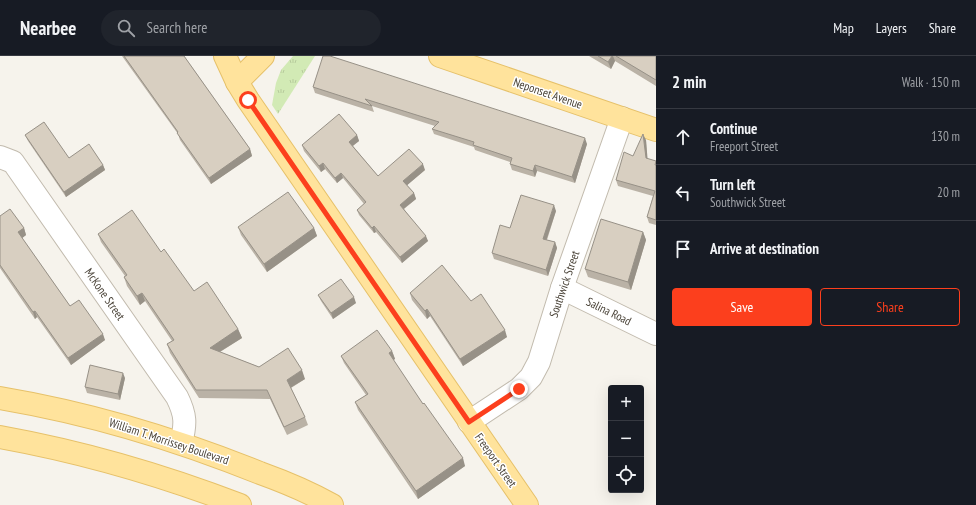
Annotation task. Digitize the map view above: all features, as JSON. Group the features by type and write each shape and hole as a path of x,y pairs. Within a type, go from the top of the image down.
{"main road":[{"name":"Freeport Street","path":"225,56 237,82 527,505"},
{"path":"237,82 263,56"},
{"name":"Neponset Avenue","path":"440,56 656,130"},
{"name":"William T. Morrissey Boulevard","path":"0,398 90,417 134,428 181,443 227,459 294,486 332,505"},
{"path":"0,436 112,462 180,482 240,505"}],"street":[{"name":"Southwick Street","path":"469,422 519,389 531,377 538,362 562,288 622,118"},
{"name":"McKone Street","path":"0,157 13,162 177,397 185,420 181,443"},
{"name":"Salina Road","path":"562,288 656,334"}],"green space":[{"path":"293,56 315,56 278,114 272,105 276,83 281,70"}],"building":[{"path":"124,56 184,56 250,149 209,178"},
{"path":"323,56 330,56 585,138 572,177 535,165 533,171 510,164 512,158 473,145 474,142 432,129 439,122 365,99 372,106 313,87"},
{"path":"598,56 612,56 608,62"},
{"path":"616,56 656,56 656,80"},
{"path":"339,114 357,135 349,142 378,176 409,149 423,164 403,181 414,193 400,205 426,236 400,257 374,226 372,228 357,210 366,202 341,173 335,178 323,163 319,166 302,145"},
{"path":"44,122 69,158 89,144 103,165 64,192 25,135"},
{"path":"643,134 646,158 656,161 656,220 647,217 655,191 616,180 624,152 633,156"},
{"path":"288,192 314,228 264,264 238,227"},
{"path":"521,195 554,205 543,239 555,242 546,270 492,253 500,225 510,228"},
{"path":"10,209 24,228 18,232 70,306 79,300 103,334 68,358 0,265 0,216"},
{"path":"132,210 161,252 164,249 194,291 207,282 238,329 210,348 259,367 288,348 302,370 287,380 305,417 284,427 267,390 196,390 167,344 174,340 142,293 137,296 124,277 127,275 98,234"},
{"path":"601,219 643,232 628,282 585,269"},
{"path":"442,265 471,301 481,294 505,330 460,359 427,309 425,311 410,293"},
{"path":"341,279 354,297 331,313 318,295"},
{"path":"377,330 392,351 389,353 423,404 424,403 463,458 416,491 355,402 368,394 341,356"},
{"path":"90,365 123,373 118,394 85,387"}],"route":[{"path":"248,100 469,422 519,389"}]}
